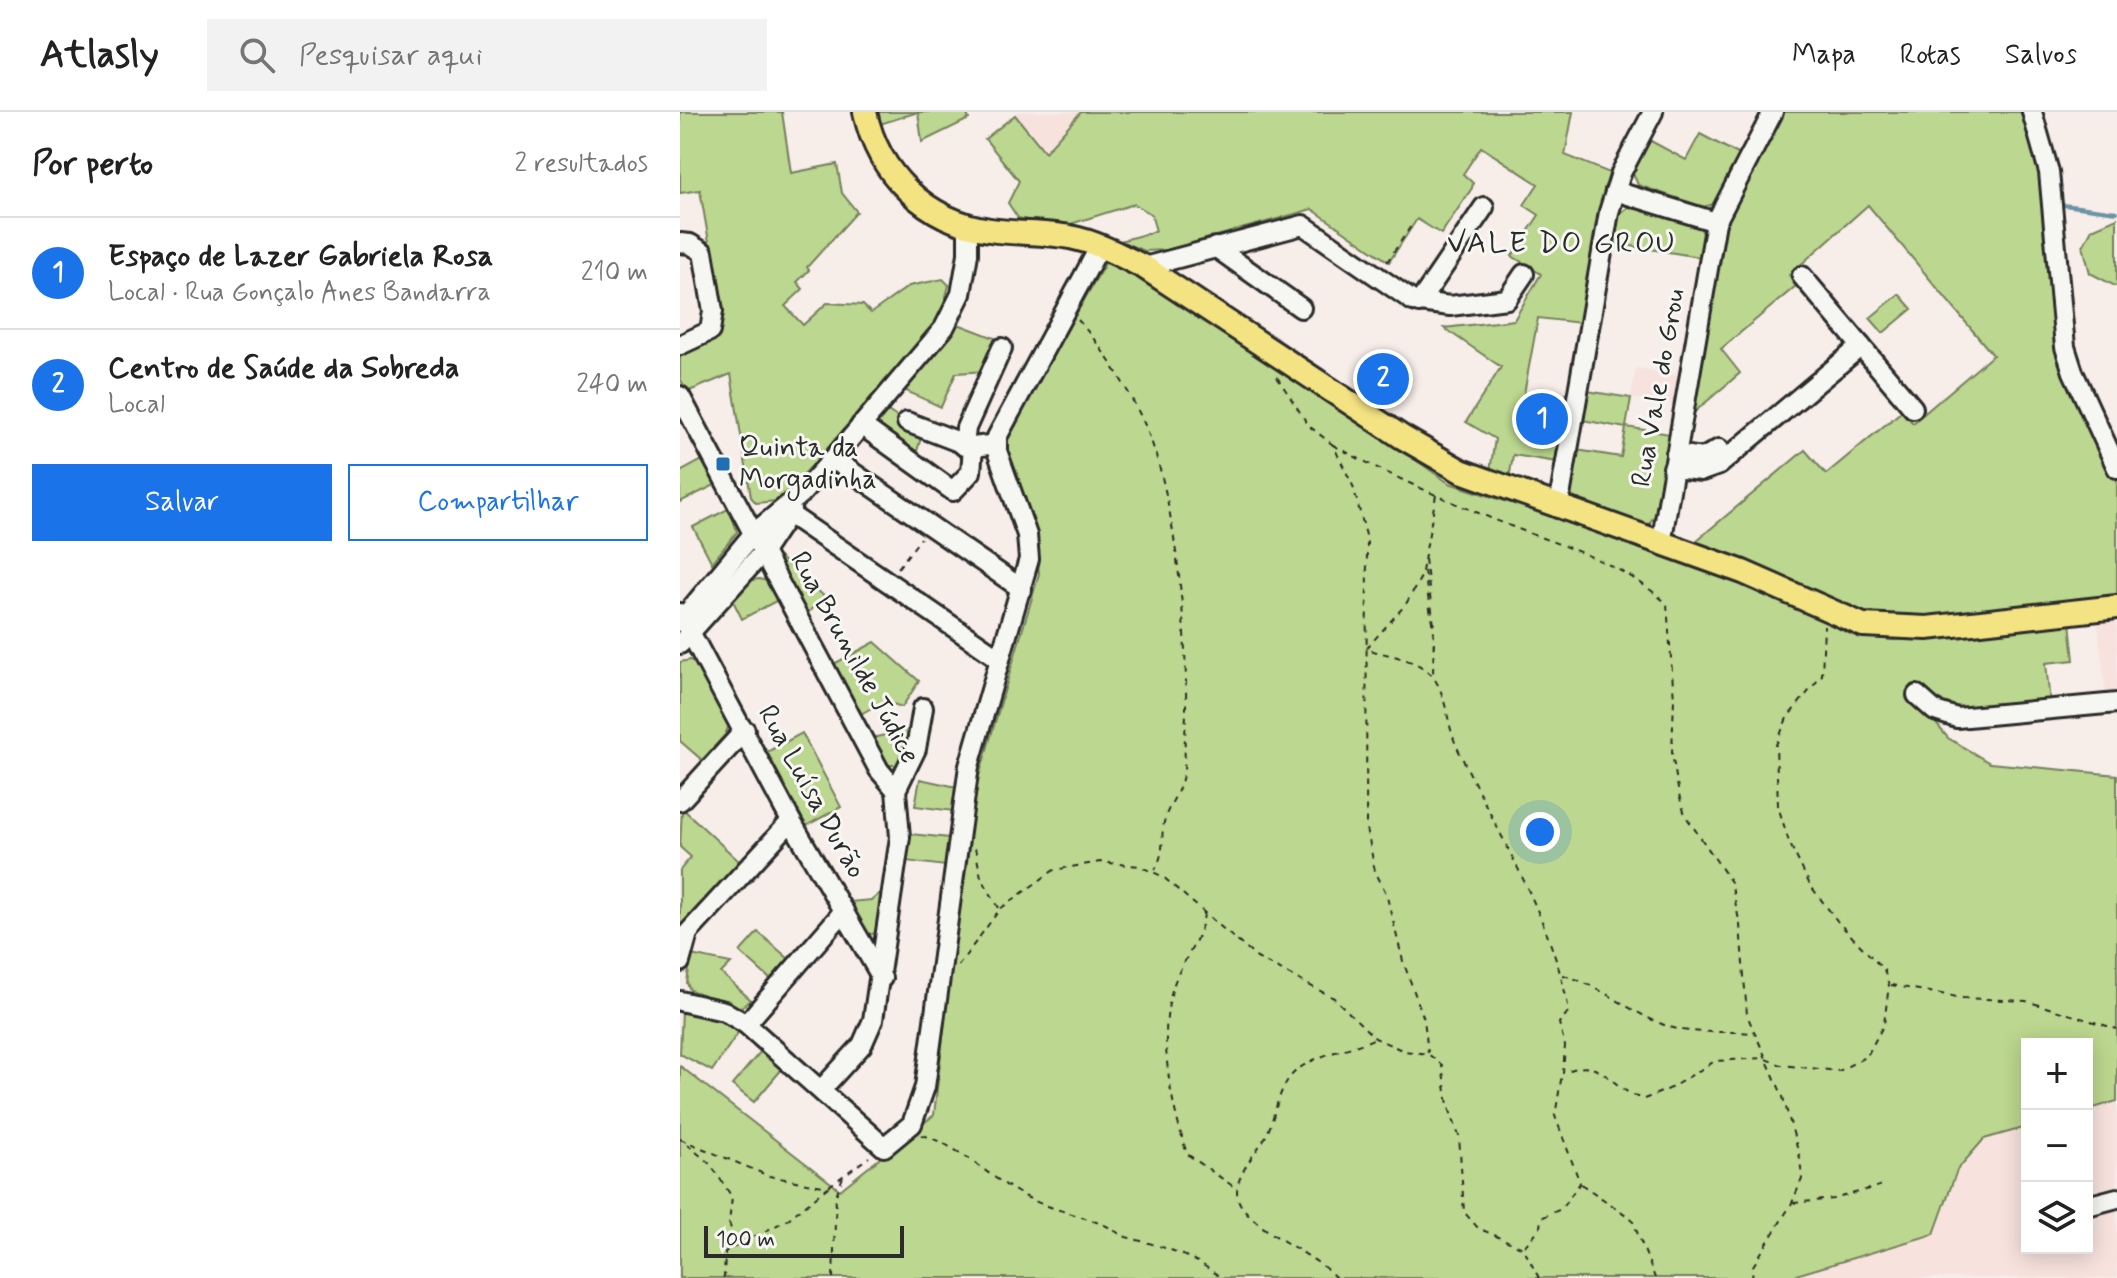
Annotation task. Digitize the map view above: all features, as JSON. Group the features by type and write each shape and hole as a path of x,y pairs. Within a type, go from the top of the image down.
{"main road":[{"path":"865,112 878,154 891,174 936,211 968,226 1068,237 1100,246 1144,267 1437,459 1558,508 1765,580 1863,625 1901,629 2117,607"}],"street":[{"path":"1558,508 1615,191 1653,112"},
{"name":"Rua Vale do Grou","path":"1661,544 1716,222 1773,112"},
{"path":"2032,112 2049,172 2065,347 2073,372 2117,468"},
{"path":"1615,191 1716,222"},
{"path":"1419,303 1484,207"},
{"path":"1144,267 1303,225 1419,303 1450,306 1507,299 1524,274"},
{"path":"683,626 753,534 801,494 944,328 961,294 968,254 968,226"},
{"path":"680,243 690,244 703,252 713,311 710,331 680,345"},
{"path":"680,1001 724,1011 746,1024 884,1147 906,1130 917,1116 923,1095 964,795 1022,589 1029,547 997,444 1000,431 1100,246"},
{"path":"1215,247 1301,308"},
{"path":"1802,276 1913,408"},
{"path":"1675,461 1702,471 1719,465 1857,342"},
{"path":"861,425 953,491 971,472 966,428 1002,348"},
{"name":"Rua Brunilde Júdice","path":"680,396 879,770 896,790"},
{"path":"907,422 969,446 997,444"},
{"path":"833,459 1022,589"},
{"path":"683,626 763,552 801,494"},
{"path":"789,514 1000,659"},
{"name":"Rua Luísa Durão","path":"683,626 745,730 791,821 882,978"},
{"path":"1917,695 1935,711 1957,718 2117,703"},
{"path":"821,1090 866,1040 882,978 900,837 896,790 917,747 923,708"},
{"path":"680,801 745,730"},
{"path":"680,962 690,930 791,821"},
{"path":"746,1024 844,911"},
{"path":"2093,1204 2117,1198"}],"path":[{"path":"1377,276 1413,223"},
{"path":"1067,307 1116,372 1145,424 1164,483 1174,546 1188,696 1182,779 1167,813 1161,833 1165,850 1154,871"},
{"path":"1274,372 1309,426 1333,445 1436,495 1586,553 1645,583 1667,604 1674,699 1672,753 1679,795 1685,815 1720,864 1737,902 1744,997 1752,1033 1783,1097 1800,1158 1802,1179 1792,1203 1753,1266 1752,1278"},
{"path":"1333,445 1353,486 1367,539 1366,824 1375,871 1386,893 1403,961 1424,1019 1428,1054"},
{"path":"1366,649 1406,604 1421,577 1436,495"},
{"path":"1425,557 1434,625 1433,677 1456,745 1538,906 1562,975 1569,1011 1559,1023 1565,1046 1555,1116 1580,1183 1632,1219 1655,1278"},
{"path":"1423,566 1435,646 1433,677"},
{"path":"1563,1073 1578,1066 1593,1068 1644,1099 1669,1089 1715,1061 1763,1058 1781,1065 1839,1071 1867,1056 1884,1024 1889,985 1884,970 1838,922 1810,885 1789,842 1778,806 1776,745 1787,718 1822,675 1822,640 1829,610"},
{"path":"1366,649 1414,664 1433,677"},
{"path":"974,841 981,877 1000,909"},
{"path":"939,974 965,959 1000,909 1054,870 1079,864 1123,863 1154,871 1257,958 1334,998 1375,1038 1404,1051 1428,1054 1442,1065 1448,1105 1459,1136 1464,1212 1478,1228 1523,1248 1539,1278"},
{"path":"1204,911 1203,927 1173,986 1167,1030 1170,1075 1187,1154 1237,1189"},
{"path":"1562,975 1581,980 1616,997 1637,1014 1673,1028 1752,1033"},
{"path":"1889,985 1963,998 2026,1001 2117,1029"},
{"path":"1336,1278 1263,1229 1238,1201 1237,1189 1245,1165 1267,1135 1290,1076 1299,1067 1375,1038"},
{"path":"906,1130 941,1143 1019,1193 1054,1211 1104,1224 1122,1236 1152,1241 1198,1259 1221,1278"},
{"path":"680,1139 769,1176 828,1187"},
{"path":"684,1141 711,1165 732,1197 729,1223 737,1244"},
{"path":"724,1278 725,1252 787,1220 884,1147"},
{"path":"833,1278 836,1195 843,1177"},
{"path":"1523,1248 1540,1228 1541,1218 1561,1209 1580,1183"},
{"path":"1792,1203 1834,1199 1886,1184"}],"shaded area":[{"path":"1018,112 1081,112 1045,152 1015,115"},
{"path":"1636,368 1680,375 1674,404 1631,398"},
{"path":"2117,617 2117,696 2106,697 2097,619"},
{"path":"2117,1102 2117,1278 1786,1278 1934,1234 1957,1170 1984,1139 2021,1129 2021,1254 2093,1254 2093,1108"}],"green space":[{"path":"680,112 782,112 791,173 837,164 842,193 857,212 807,267 809,270 797,282 803,289 785,306 803,325 827,303 863,305 871,313 909,286 943,279 949,285 943,308 931,332 796,485 776,501 756,503 751,497 731,374 687,392 680,378 680,353 713,338 722,317 700,190 680,193"},
{"path":"875,112 918,112 877,125"},
{"path":"918,112 966,112 969,119 922,142"},
{"path":"1081,112 1573,112 1565,155 1610,173 1581,323 1538,318 1518,426 1562,433 1557,462 1513,455 1509,479 1490,471 1495,439 1466,422 1501,367 1444,328 1514,320 1541,274 1512,256 1539,215 1524,205 1538,184 1481,147 1463,174 1473,183 1472,188 1441,234 1417,219 1389,262 1312,209 1167,250 1144,251 1120,241 1156,231 1151,214 1134,204 1061,227 1018,218 1008,203 1019,181 985,139 1015,115 1045,152"},
{"path":"1781,112 2026,112 2039,147 2057,310 2117,476 2117,597 1913,621 1876,620 1690,546 1805,450 1826,474 1902,411 1913,423 1993,355 1868,205 1789,275 1797,285 1721,349 1740,373 1691,415 1721,232"},
{"path":"1700,134 1740,155 1714,204 1703,207 1638,185 1632,171 1647,139 1686,160"},
{"path":"1631,205 1699,225 1704,235 1700,257 1612,243 1618,215"},
{"path":"2117,218 2115,286 2090,273 2083,246 2092,229"},
{"path":"1108,258 1152,277 1449,483 1732,574 1864,637 1894,640 2070,622 2074,660 2046,663 2050,703 1952,711 1915,689 1909,691 1948,738 1990,763 2117,775 2117,1101 2093,1108 2093,1038 2021,1038 2021,1129 1984,1139 1957,1170 1934,1234 1786,1278 680,1278 680,1066 840,1190 934,1115 969,810 1039,574 1035,529 1006,457 1005,439"},
{"path":"1899,294 1912,309 1883,333 1870,318"},
{"path":"958,324 1000,340 986,371 956,373 941,407 904,390"},
{"path":"1587,391 1631,398 1626,427 1670,434 1655,515 1648,525 1571,497 1576,450 1621,457 1626,428 1582,420"},
{"path":"888,411 922,434 916,455 875,427"},
{"path":"704,459 717,484 680,502 680,472"},
{"path":"730,508 737,532 712,563 693,527"},
{"path":"779,557 824,596 806,615 783,573"},
{"path":"751,580 767,581 778,600 742,619 733,601"},
{"path":"875,642 919,681 902,707 884,701 859,715 832,665"},
{"path":"690,660 697,663 729,725 725,735 702,760 680,741 680,662"},
{"path":"911,729 900,765 885,765 872,738"},
{"path":"802,733 841,807 806,826 767,752"},
{"path":"920,779 957,787 953,811 915,806"},
{"path":"682,808 740,862 680,930 680,870 691,857 680,847"},
{"path":"910,834 949,838 945,866 906,861"},
{"path":"884,890 877,933 866,935 848,902 872,900"},
{"path":"758,932 789,959 770,979 740,952"},
{"path":"691,955 731,963 721,973 751,1000 740,1008 690,990 687,983"},
{"path":"682,1010 719,1020 739,1031 712,1071 680,1054"},
{"path":"761,1051 782,1069 754,1102 732,1085"}],"waterway":[{"path":"2063,205 2117,212"}],"place":[{"name":"Centro de Saúde da Sobreda","path":"1383,379"},
{"name":"Espaço de Lazer Gabriela Rosa","path":"1542,419"},
{"name":"Quinta da Morgadinha","path":"723,464"}],"district":[{"name":"VALE DO GROU","path":"1562,243"}]}
